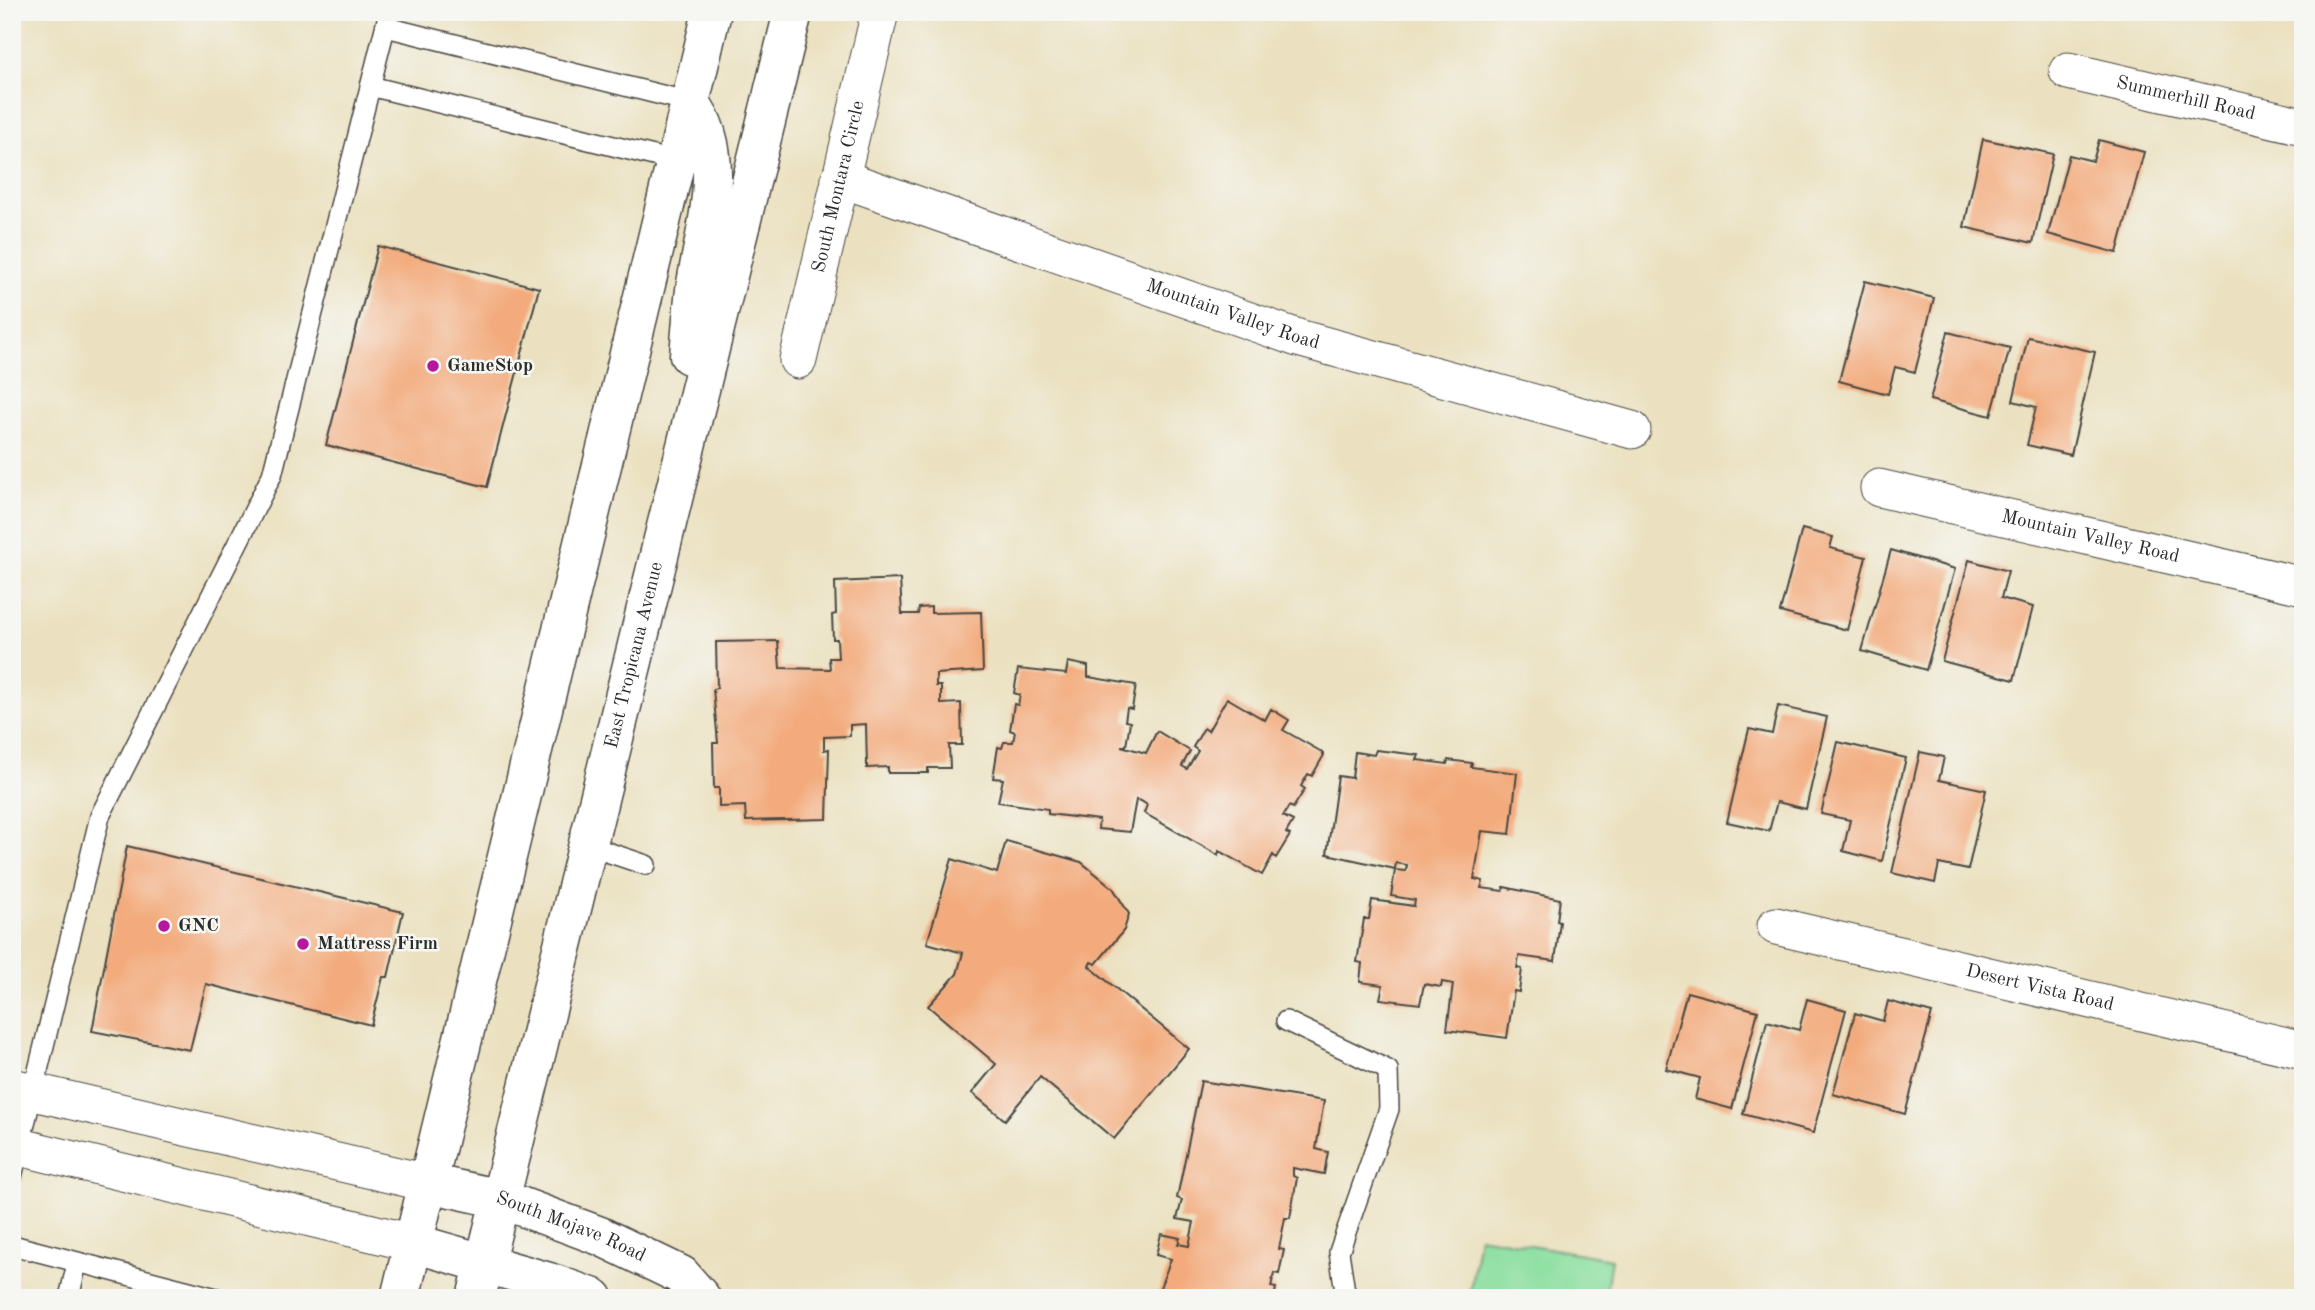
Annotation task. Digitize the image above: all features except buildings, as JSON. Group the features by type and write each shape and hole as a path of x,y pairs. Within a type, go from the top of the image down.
{"main road":[{"path":"400,1298 712,12"},
{"name":"East Tropicana Avenue","path":"480,1280 793,12"},
{"path":"689,438 687,384 694,306 712,179 709,138 701,116 690,102"},
{"name":"South Mojave Road","path":"428,1183 501,1199 600,1236 681,1275 701,1298"},
{"path":"413,1244 480,1280 594,1298"}],"street":[{"name":"South Montara Circle","path":"798,360 880,12"},
{"name":"Summerhill Road","path":"2068,71 2303,127"},
{"name":"Mountain Valley Road","path":"840,178 1298,338 1632,430"},
{"name":"Mountain Valley Road","path":"1879,488 2303,586"},
{"name":"Desert Vista Road","path":"1776,926 2303,1050"},
{"path":"23,1089 428,1183"},
{"path":"15,1156 413,1244"}],"lane":[{"path":"15,1156 23,1089 100,816 272,475 387,20 690,102"},
{"path":"370,86 674,161"},
{"path":"586,845 646,865"},
{"path":"1286,1021 1388,1070 1389,1109 1339,1252 1346,1298"},
{"path":"12,1245 216,1298"},
{"path":"69,1298 78,1263"}],"green space":[{"path":"1479,1236 1611,1259 1605,1298 1469,1298"}],"place":[{"name":"GameStop","path":"433,366"},
{"name":"GNC","path":"164,926"},
{"name":"Mattress Firm","path":"303,944"}]}
